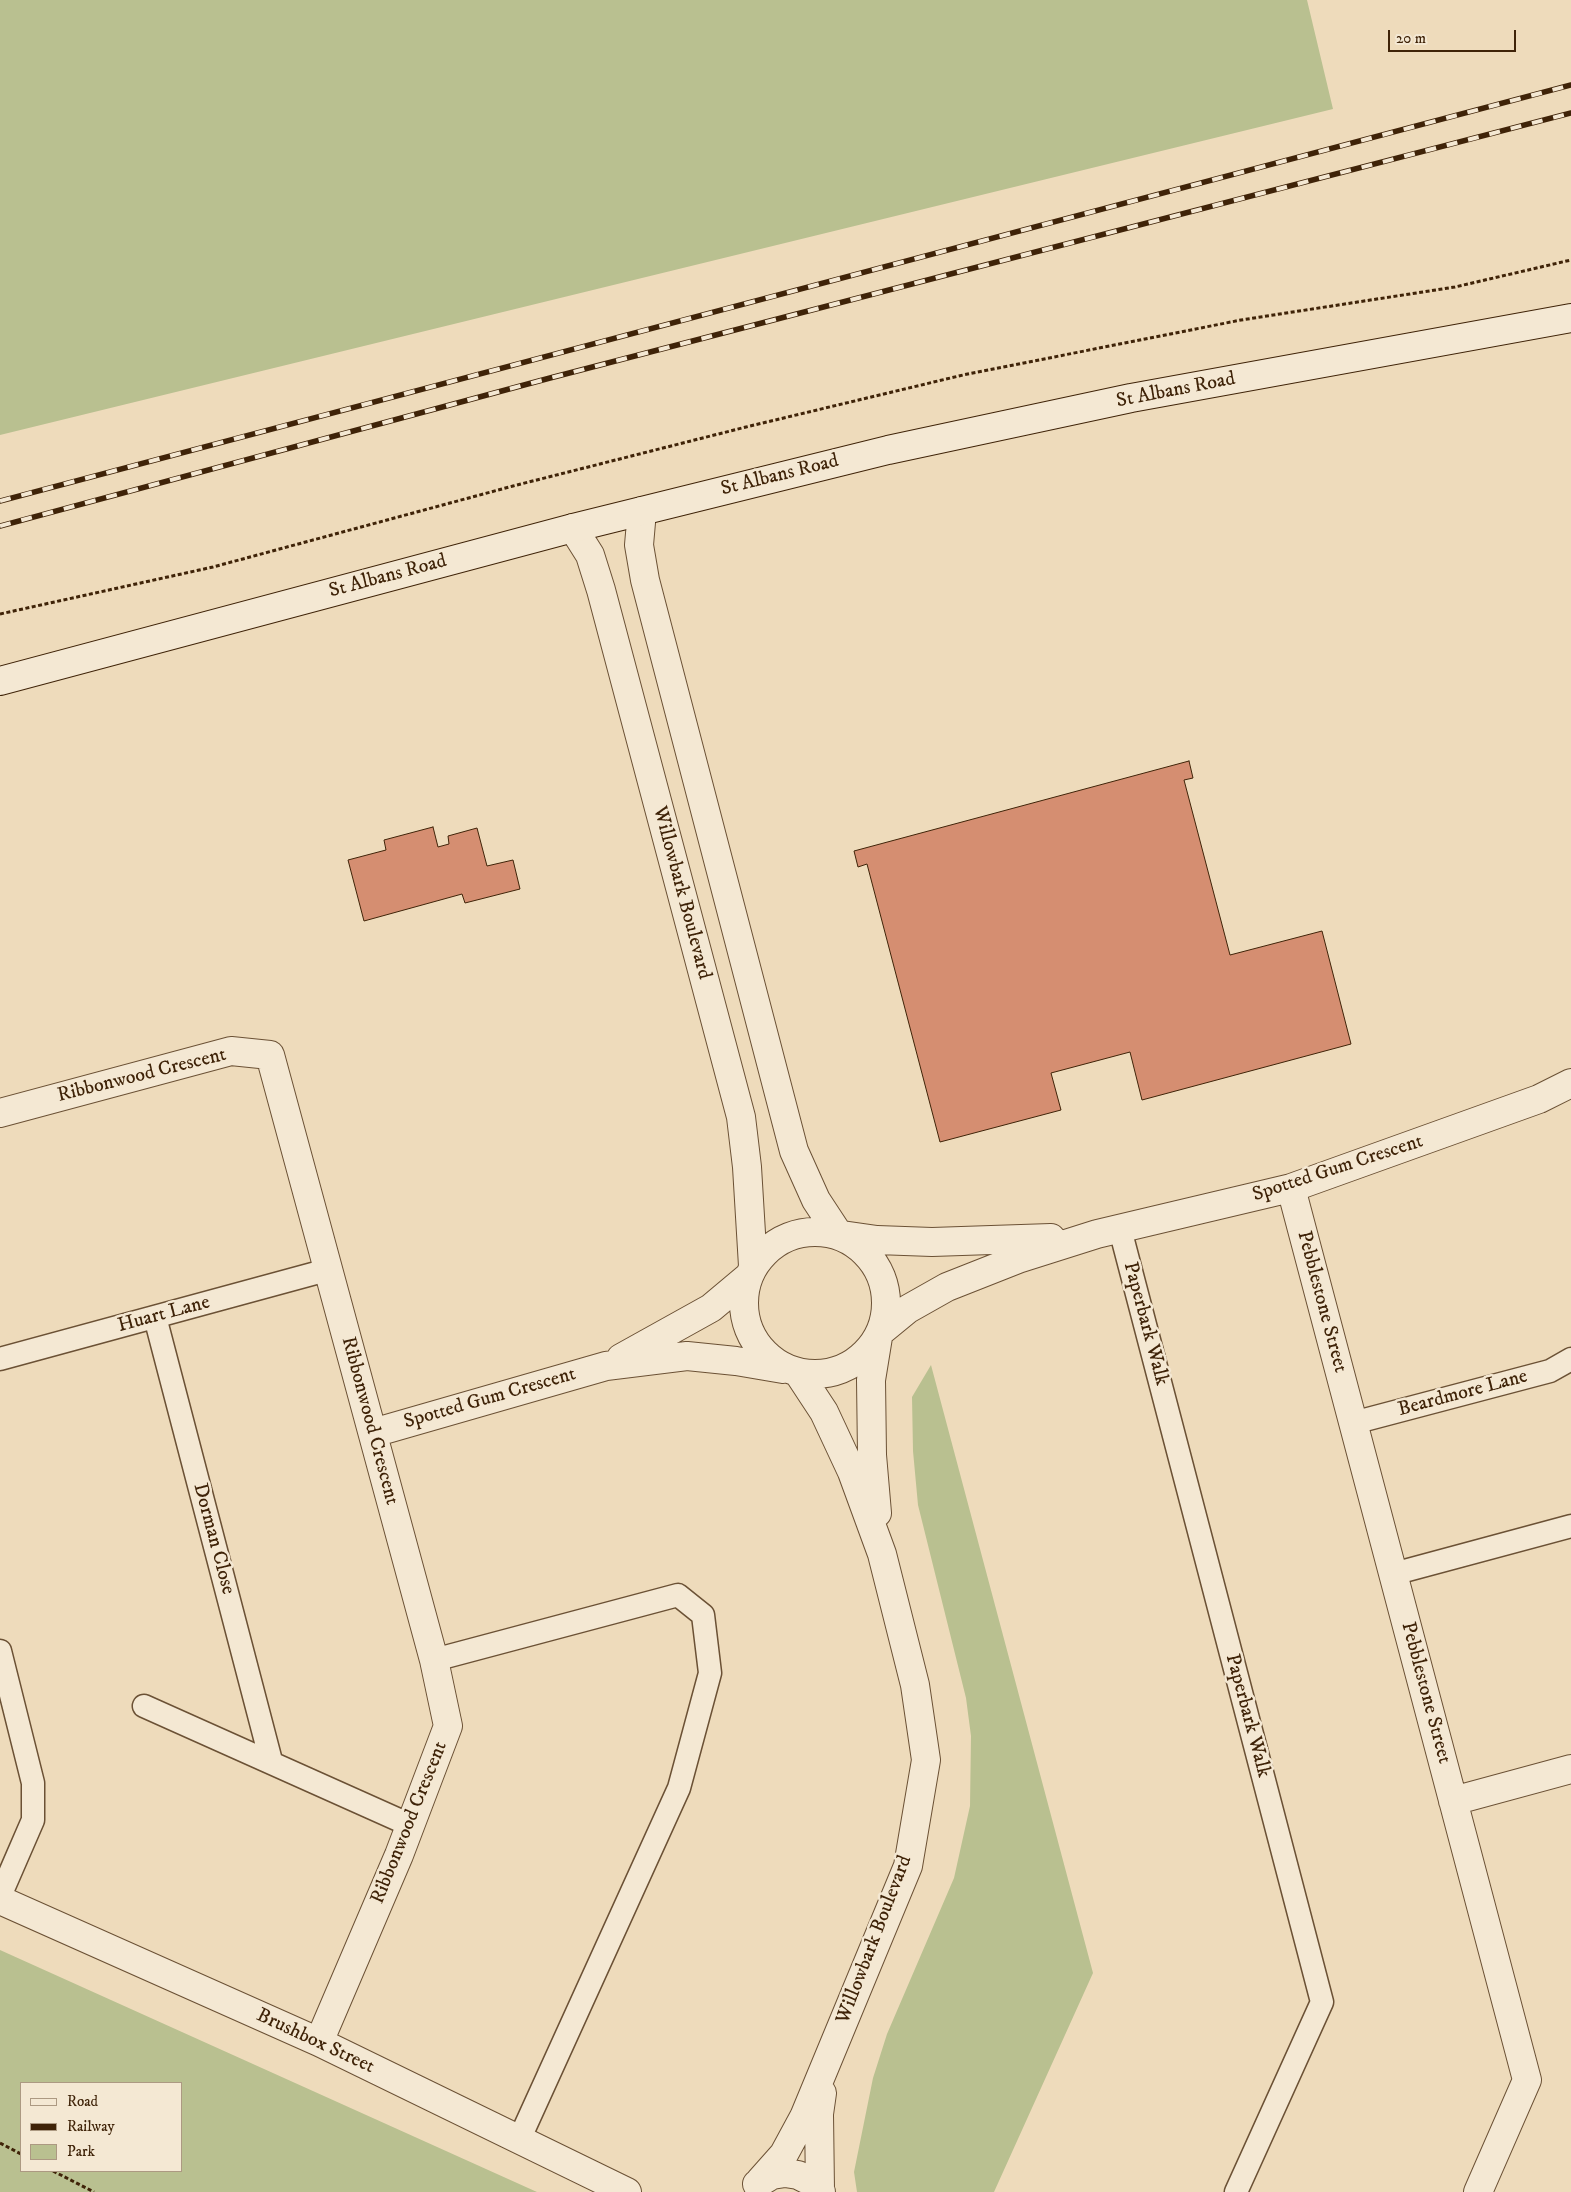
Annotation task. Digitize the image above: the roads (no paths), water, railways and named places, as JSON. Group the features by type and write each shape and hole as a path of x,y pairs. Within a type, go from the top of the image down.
{"street":[{"name":"St Albans Road","path":"0,681 573,528 888,450 1121,400 1571,318"},
{"path":"642,511 639,545 645,580 794,1151 816,1200 839,1235"},
{"name":"Willowbark Boulevard","path":"573,528 590,555 600,590 741,1117 747,1167 750,1272"},
{"name":"Ribbonwood Crescent","path":"0,1113 231,1051 270,1055 434,1660 448,1726 410,1825 319,2042"},
{"name":"Spotted Gum Crescent","path":"879,1335 908,1309 947,1287 1018,1259 1109,1231 1292,1188 1539,1099 1571,1083"},
{"name":"Pebblestone Street","path":"1292,1188 1527,2080 1478,2192"},
{"path":"819,1231 839,1235 860,1247 875,1265 885,1286 886,1309 879,1335 864,1355 845,1368 822,1374 793,1371 768,1358 754,1341 745,1320 743,1299 750,1272 765,1251 782,1239 800,1232 819,1231"},
{"name":"Spotted Gum Crescent","path":"839,1235 876,1240 932,1242 1014,1241 1109,1231"},
{"name":"Spotted Gum Crescent","path":"606,1366 711,1308 750,1272"},
{"name":"Willowbark Boulevard","path":"879,1335 871,1380 872,1455 882,1554"},
{"name":"Spotted Gum Crescent","path":"373,1433 606,1366 687,1356 736,1361 793,1371"},
{"name":"Willowbark Boulevard","path":"751,2189 784,2154 804,2117 908,1866 926,1760 915,1685 882,1554 852,1472 824,1412 793,1371"},
{"path":"1453,1801 1571,1770"},
{"name":"Brushbox Street","path":"0,1900 319,2042 627,2192"},
{"name":"Willowbark Boulevard","path":"820,2191 819,2114 828,2060"},
{"path":"751,2189 772,2175 792,2174 810,2181 820,2191"}],"lane":[{"name":"Paperbark Walk","path":"1109,1231 1322,2002 1236,2192"},
{"name":"Huart Lane","path":"0,1359 327,1270"},
{"name":"Dorman Close","path":"155,1317 271,1761"},
{"name":"Beardmore Lane","path":"1353,1423 1550,1371 1571,1359"},
{"path":"1393,1574 1571,1526"},
{"path":"434,1660 678,1595 703,1614 710,1673 679,1788 519,2140"},
{"path":"0,1651 3,1674 32,1783 33,1820 0,1896"},
{"path":"144,1706 271,1761 410,1825"}],"railway":[{"path":"0,501 1571,85"},
{"path":"0,526 550,378 1571,113"}]}
